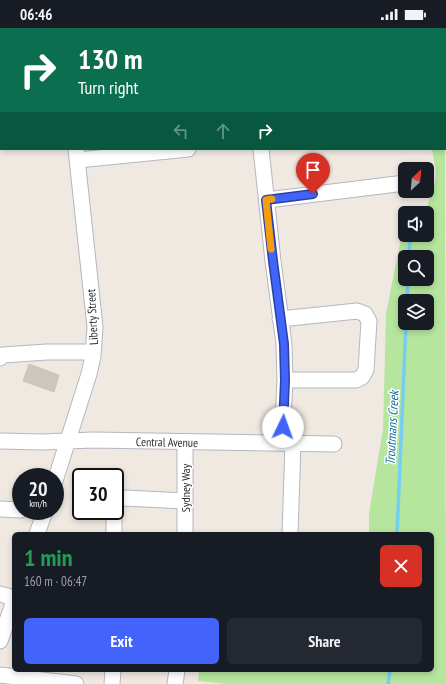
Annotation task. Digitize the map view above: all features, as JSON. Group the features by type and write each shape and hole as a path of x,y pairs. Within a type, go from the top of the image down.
{"street":[{"path":"77,155 170,150"},
{"path":"262,150 266,200 284,344 290,532"},
{"name":"Liberty Street","path":"59,468 89,374 95,327 77,155"},
{"path":"266,200 398,184"},
{"path":"280,319 357,311 365,314 369,321 366,370 362,377 356,380 285,380"},
{"path":"0,358 3,355 47,352 93,352"},
{"name":"Central Avenue","path":"0,441 43,442 93,440 334,444"},
{"name":"Sydney Way","path":"185,532 186,442"},
{"path":"124,498 185,501"},
{"path":"0,509 12,510"},
{"path":"38,532 42,520"},
{"path":"114,520 114,532"},
{"path":"0,594 12,598"},
{"path":"0,641 12,605"},
{"path":"112,684 113,672"},
{"path":"175,684 177,672"},
{"path":"0,675 76,684"}],"green space":[{"path":"432,150 445,150 446,684 229,684 198,681 199,672 434,672 434,532 369,532 369,514 383,429 386,314 398,253 398,286 434,286 434,250 399,250 400,242 434,242 434,206 427,206 430,198 434,198 436,171"}],"building":[{"path":"29,364 59,375 54,392 23,381"}],"waterway":[{"name":"Troutmans Creek","path":"409,250 410,242"},
{"name":"Troutmans Creek","path":"407,294 408,286"},
{"name":"Troutmans Creek","path":"397,532 406,330"},
{"name":"Troutmans Creek","path":"388,684 390,672"}],"slow traffic":[{"path":"271,249 266,200 272,199"}],"route":[{"path":"283,427 285,380 284,344 266,200 313,194"}]}
